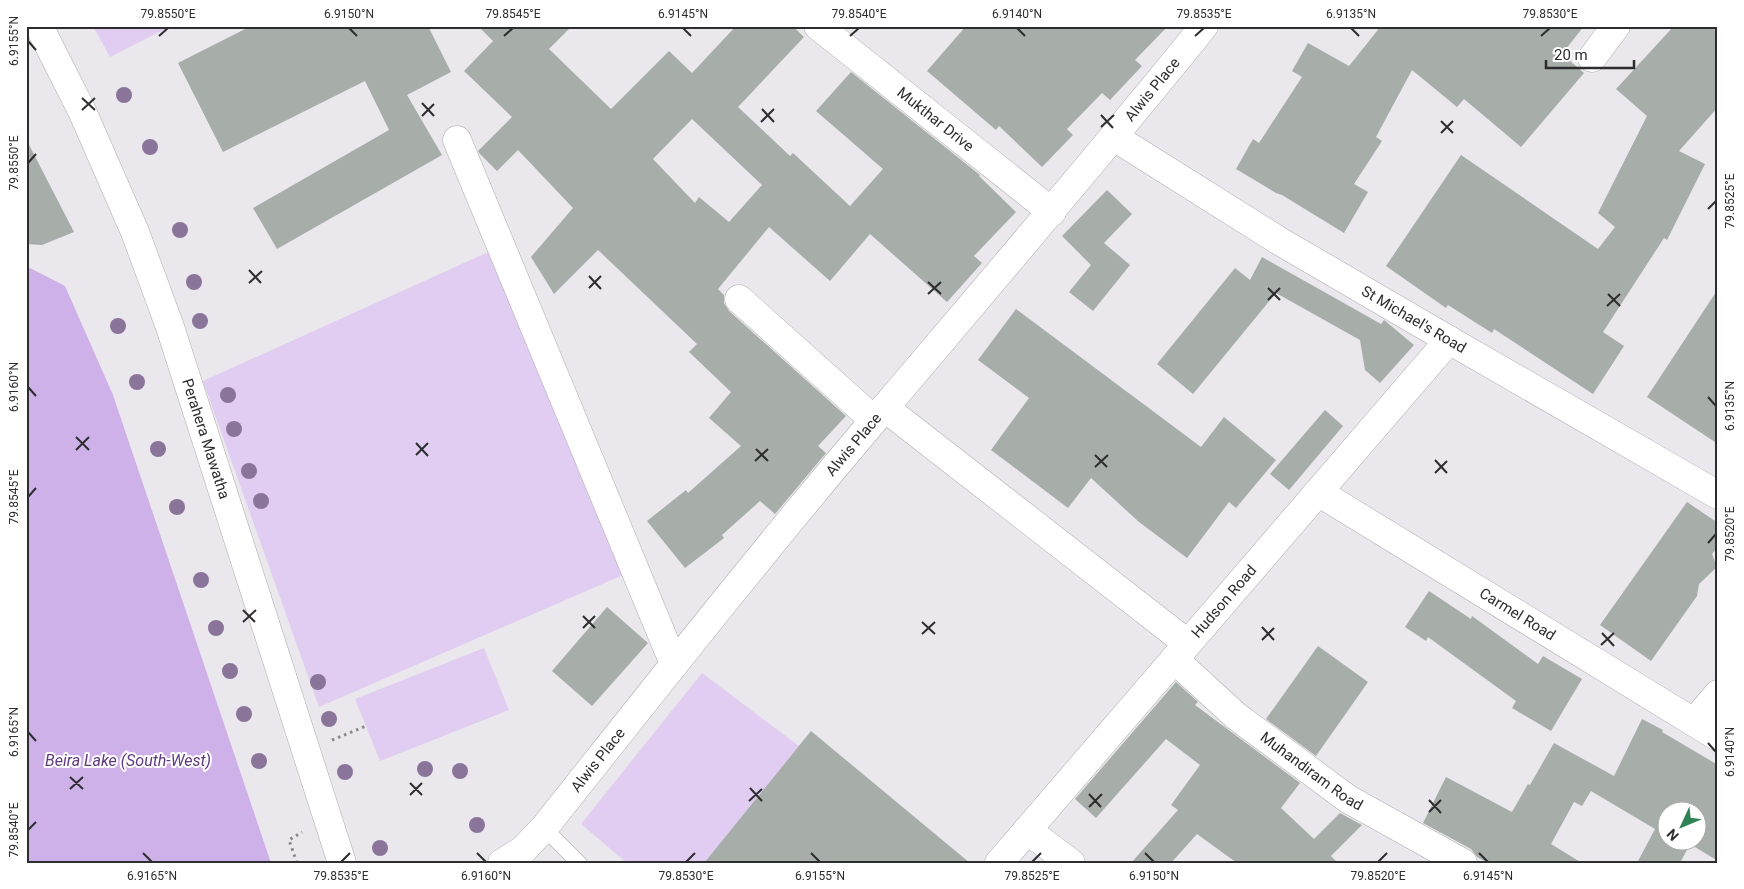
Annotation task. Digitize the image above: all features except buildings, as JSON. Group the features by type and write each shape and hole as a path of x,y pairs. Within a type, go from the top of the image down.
{"street":[{"name":"Perahera Mawatha","path":"39,26 82,110 136,232 170,327 342,863"},
{"name":"Mukthar Drive","path":"818,26 1052,212"},
{"path":"1592,58 1616,26"},
{"name":"Alwis Place","path":"502,863 523,850 544,828 674,664 880,414 1114,137 1196,29"},
{"name":"St Michael's Road","path":"1114,137 1281,242 1718,495"},
{"path":"457,140 674,664"},
{"name":"Muhandiram Road","path":"739,299 880,414 1181,651 1236,716 1348,799 1463,863"},
{"name":"Hudson Road","path":"999,863 1448,340"},
{"name":"Carmel Road","path":"1318,492 1718,737"},
{"path":"1694,722 1718,694"},
{"path":"1027,830 1070,863"}],"lane":[{"path":"544,828 579,863"}],"path":[{"path":"306,751 366,726"},
{"path":"297,863 289,840 304,831 307,839"}],"shaded area":[{"path":"93,26 171,26 110,57"},
{"path":"495,249 630,572 319,707 203,381"},
{"path":"484,648 509,710 380,761 355,699"},
{"path":"702,673 799,746 704,863 627,863 581,824"}],"water":[{"name":"Beira Lake (South-West)","path":"26,266 65,286 113,395 271,863 26,863"}]}
